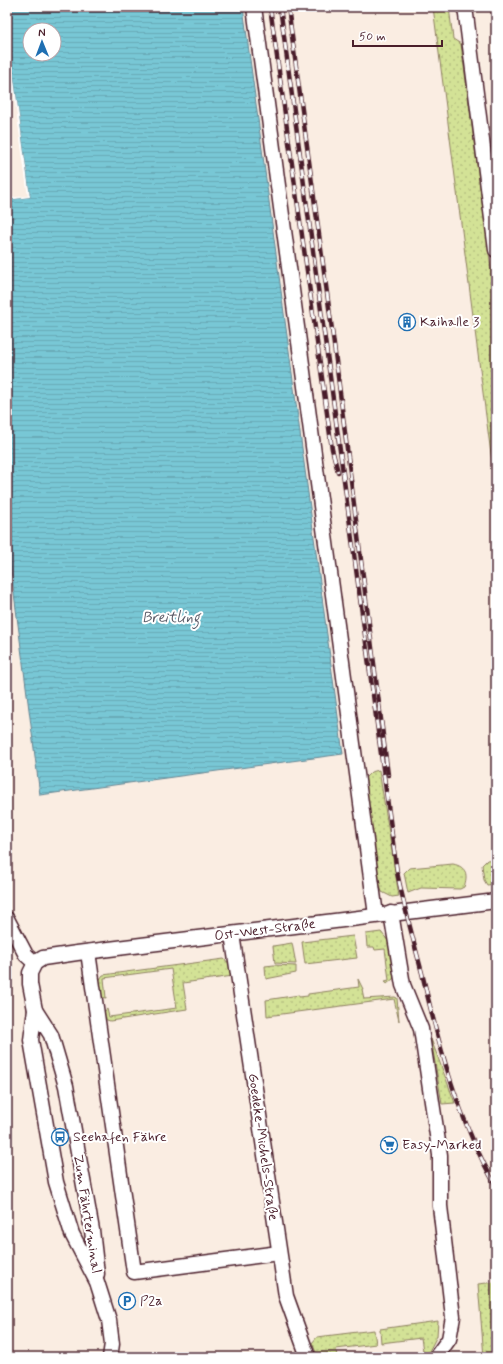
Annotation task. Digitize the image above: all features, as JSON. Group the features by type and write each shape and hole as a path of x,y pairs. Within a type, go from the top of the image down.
{"street":[{"path":"254,7 376,915"},
{"path":"465,7 495,232 496,250"},
{"name":"Ost-West-Straße","path":"35,963 42,958 496,901"},
{"path":"391,914 403,985 421,1029 440,1155 440,1206 453,1317 449,1339 436,1357"},
{"path":"7,919 26,955 35,963"},
{"name":"Goedeke-Michels-Straße","path":"232,934 286,1296 308,1357"},
{"path":"88,952 134,1272 279,1253"},
{"name":"Zum Fährterminal","path":"35,963 30,973 35,1010 31,1040 56,1182 72,1234 97,1282 111,1329 112,1344 110,1357"},
{"name":"Zum Fährterminal","path":"35,1010 51,1035 66,1086 92,1230 97,1282"}],"shaded area":[{"path":"243,7 496,7 496,1357 7,1357 7,539 40,795 342,754"},
{"path":"7,28 30,197 7,200"}],"green space":[{"path":"433,7 449,7 453,39 461,44 496,306 496,493"},
{"path":"379,770 399,896 392,897 382,892 379,883 364,779 371,772"},
{"path":"496,859 496,884 487,885 484,880 482,865 487,860"},
{"path":"453,864 464,869 466,879 464,887 460,889 421,888 408,893 404,873 409,868"},
{"path":"381,932 389,942 394,978 387,984 385,981 389,980 385,949 375,950 374,947 367,947 366,934"},
{"path":"353,936 357,958 305,964 302,942"},
{"path":"292,943 296,964 275,963 273,946"},
{"path":"224,959 229,963 233,976 183,983 187,1009 110,1021 101,1018 101,1014 107,1009 109,1017 177,1008 171,969 104,978 106,998 100,997 97,983 103,975"},
{"path":"265,966 296,966 296,973 266,979"},
{"path":"358,979 363,989 364,999 397,998 399,1021 394,999 267,1016 266,1000 299,995 299,997 308,996 308,994 359,987"},
{"path":"431,1039 455,1103 442,1104"},
{"path":"496,1282 496,1357 484,1357 478,1284"},
{"path":"438,1321 437,1336 426,1357 424,1357 421,1338 381,1343 380,1329"},
{"path":"374,1330 376,1344 336,1349 337,1357 318,1357 312,1343 317,1337"}],"water":[{"name":"Breitling","path":"7,7 243,7 343,754 40,795 7,539 7,200 30,197 7,28"}],"pier":[{"path":"7,28 30,197 7,200 7,198 28,196 7,43"}],"railway":[{"path":"270,7 332,449 338,472"},
{"path":"280,7 397,872 435,1028 451,1082 471,1135 496,1186"},
{"path":"288,7 333,337 388,775"}],"place":[{"name":"Kaihalle 3","path":"407,322"},
{"name":"Seehafen Fähre","path":"60,1137"},
{"name":"Easy-Marked","path":"389,1145"},
{"name":"P2a","path":"127,1301"}]}
